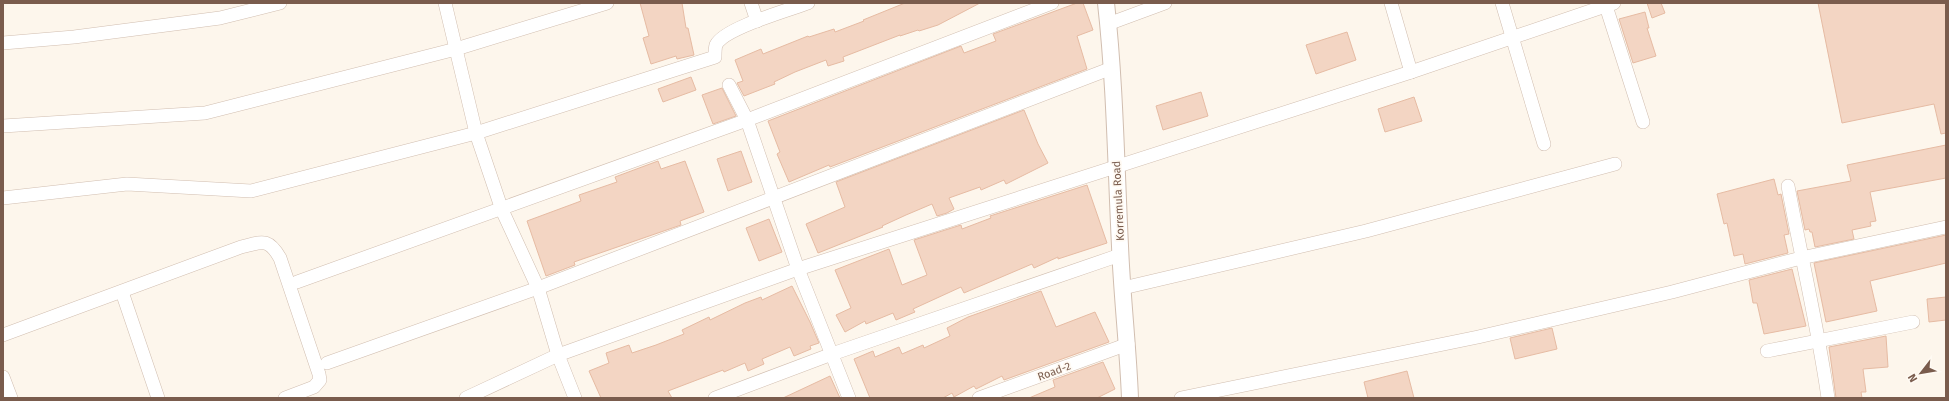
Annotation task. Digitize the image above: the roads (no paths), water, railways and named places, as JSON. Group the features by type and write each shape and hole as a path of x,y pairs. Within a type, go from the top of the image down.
{"street":[{"path":"3,43 74,37 220,18 280,3"},
{"path":"445,3 476,133 502,210 538,288 558,355 575,398"},
{"path":"3,126 205,113 456,49 607,3"},
{"path":"751,3 757,21"},
{"path":"3,198 127,184 251,191 476,133 715,57 716,46 721,39 737,29 808,3"},
{"path":"297,282 502,210 747,120 1052,3"},
{"name":"Korremula Road","path":"1106,3 1112,68 1120,255 1128,344 1130,398"},
{"path":"1108,24 1165,3"},
{"path":"1391,3 1411,72"},
{"path":"1502,3 1544,144"},
{"path":"466,398 558,355 798,268 1411,72 1608,4 1643,122"},
{"path":"327,363 538,288 1112,68"},
{"path":"729,85 747,120 798,268 849,398"},
{"path":"1123,288 1366,231 1615,164"},
{"path":"1788,186 1801,258 1820,340 1828,398"},
{"path":"1181,398 1478,336 1672,292 1801,258 1946,227"},
{"path":"3,335 241,247 262,242 274,246 280,258 320,380 314,387 285,398"},
{"path":"715,398 832,354 1120,255"},
{"path":"122,292 152,397"},
{"path":"1767,351 1913,322"},
{"name":"Road-2","path":"979,398 1128,344"},
{"path":"3,376 11,398"}]}
